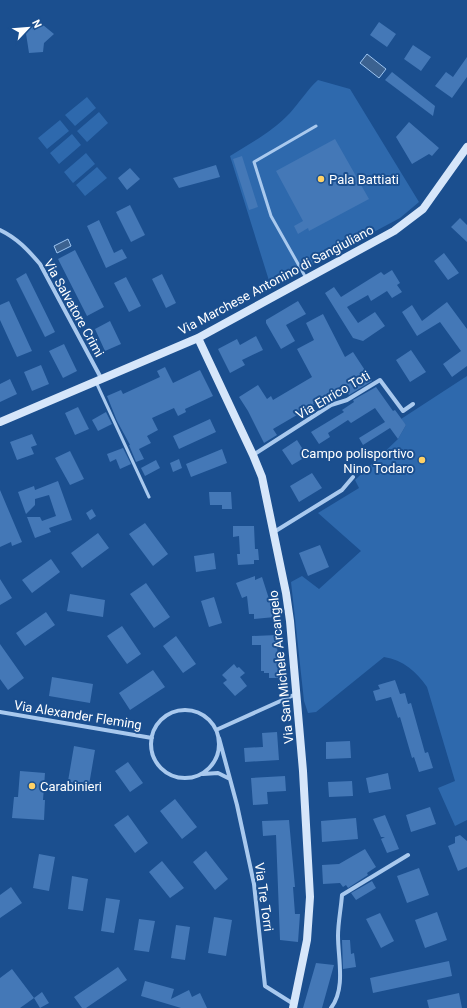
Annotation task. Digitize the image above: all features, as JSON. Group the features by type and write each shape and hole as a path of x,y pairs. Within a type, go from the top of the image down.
{"main road":[{"name":"Via Marchese Antonino di Sangiuliano","path":"0,422 98,379 198,338 394,231 423,209 467,147"},
{"name":"Via San Michele Arcangelo","path":"198,338 262,477 274,532 290,621 303,771 310,896 307,940 293,1006"}],"street":[{"name":"Via Salvatore Crimi","path":"0,230 12,236 28,249 52,283 98,379"},
{"name":"Via Enrico Toti","path":"253,455 331,405 347,400 380,380 403,411 413,404"},
{"path":"274,532 342,490 353,477"},
{"path":"216,730 296,694"},
{"path":"187,710 199,713 209,720 216,730 231,779 218,773 201,774 184,778 176,777 162,769 153,754 152,738 156,726 164,717 175,712 187,710"},
{"name":"Via Alexander Fleming","path":"0,712 152,738"},
{"path":"201,774 208,770 215,759 219,747 218,738"},
{"name":"Via Tre Torri","path":"231,779 254,884 265,986 293,1006"},
{"path":"331,1008 338,994 340,976 338,934 342,896 408,855"}],"lane":[{"path":"306,278 271,216 254,162 316,126"},
{"path":"98,379 149,496"}],"shaded area":[{"path":"367,54 386,69 379,78 360,63"},
{"name":"Pala Battiati","path":"318,80 350,89 419,202 400,218 271,287 230,156 262,136 290,113"},
{"path":"87,97 96,108 75,126 65,115"},
{"path":"99,112 108,123 87,142 77,131"},
{"path":"60,120 69,131 47,149 38,138"},
{"path":"72,134 81,145 59,164 50,153"},
{"path":"86,153 95,164 73,183 64,172"},
{"path":"97,167 107,178 85,196 76,185"},
{"path":"68,239 71,246 57,253 54,246"},
{"path":"467,376 467,820 455,826 438,788 455,781 427,687 419,676 409,668 397,661 384,657 316,712 308,713 304,701 291,582 302,576 319,589 361,551 318,513 359,488 355,480 398,439 406,425 401,419"}],"building":[{"path":"379,22 396,34 387,47 370,35"},
{"path":"43,25 54,34 44,43 43,52 29,53 25,27"},
{"path":"413,45 431,57 421,71 404,59"},
{"path":"467,57 467,77 452,98 435,86 446,72 453,77"},
{"path":"392,72 435,106 433,116 385,80"},
{"path":"409,122 439,148 432,156 429,154 412,164 396,137"},
{"path":"335,139 369,199 309,231 308,228 298,234 294,226 303,221 276,171"},
{"path":"242,156 258,207 249,210 233,159"},
{"path":"216,165 220,177 179,188 173,178"},
{"path":"130,168 140,179 127,190 118,178"},
{"path":"130,205 145,235 131,242 116,212"},
{"path":"460,218 467,225 467,242 451,227"},
{"path":"99,220 114,253 122,249 127,258 106,268 87,226"},
{"path":"75,250 104,307 87,316 58,259"},
{"path":"444,253 459,273 448,280 434,261"},
{"path":"392,270 400,283 397,285 402,292 392,298 387,291 371,301 368,295 347,307 358,323 375,312 385,326 363,341 353,338 325,293 334,287 341,297 381,272 384,275"},
{"path":"26,273 55,332 45,337 16,279"},
{"path":"162,274 176,303 166,308 152,279"},
{"path":"126,277 141,306 129,312 114,283"},
{"path":"9,301 32,351 17,357 0,320 0,305"},
{"path":"298,301 306,314 286,325 295,341 281,349 266,323 266,320"},
{"path":"447,302 467,329 467,366 452,377 443,364 461,351 440,322 417,336 402,312 412,305 422,321"},
{"path":"323,314 345,357 353,352 372,381 349,395 343,385 313,403 314,405 273,429 277,435 264,443 248,411 239,397 258,385 267,399 271,396 273,400 312,377 297,349 314,340 306,323"},
{"path":"110,321 121,344 105,351 95,329"},
{"path":"256,336 263,350 242,360 245,365 230,373 218,349 237,339 240,345"},
{"path":"64,344 77,371 63,378 49,351"},
{"path":"411,350 426,372 410,382 396,360"},
{"path":"41,365 49,384 32,391 24,372"},
{"path":"165,367 173,383 200,370 213,396 185,409 186,412 178,416 174,408 152,418 158,430 147,436 151,443 139,449 144,459 136,462 130,445 117,421 107,396 121,390 123,394 160,377 157,371"},
{"path":"10,379 17,394 0,402 0,384"},
{"path":"376,387 393,411 395,410 406,425 398,439 390,428 363,445 359,438 385,422 375,408 351,423 348,420 328,433 330,437 319,444 311,432 344,412 342,410 354,402 353,400"},
{"path":"78,407 89,429 75,435 65,413"},
{"path":"106,412 112,424 98,431 92,420"},
{"path":"210,419 216,432 179,449 173,436"},
{"path":"32,434 37,445 31,447 34,454 17,460 10,442"},
{"path":"297,440 307,456 292,465 282,450"},
{"path":"123,448 131,464 120,469 116,459 110,462 107,454"},
{"path":"222,449 227,463 191,477 186,464"},
{"path":"70,451 84,479 70,485 55,458"},
{"path":"179,459 182,468 173,472 170,463"},
{"path":"156,460 160,468 145,476 141,468"},
{"path":"312,473 322,488 299,502 290,486"},
{"path":"58,481 72,520 49,528 51,532 35,538 27,517 40,517 42,521 56,516 49,495 35,499 35,505 26,514 18,492 34,486 35,490"},
{"path":"0,490 22,542 12,546 11,542 0,547"},
{"path":"209,492 231,492 232,509 222,509 222,505 210,505"},
{"path":"92,509 96,516 90,520 86,513"},
{"path":"145,523 168,554 153,566 129,534"},
{"path":"233,526 254,526 255,549 258,549 259,560 254,560 254,564 238,565 237,554 240,554 239,536 233,537"},
{"path":"98,533 109,548 82,568 71,553"},
{"path":"320,545 329,567 308,576 299,553"},
{"path":"214,553 216,569 196,572 194,556"},
{"path":"51,559 60,572 32,593 22,580"},
{"path":"255,576 255,580 262,577 270,602 274,601 275,617 254,619 254,614 249,614 247,596 242,598 236,583"},
{"path":"0,579 12,598 0,605"},
{"path":"146,583 170,617 154,628 130,594"},
{"path":"70,594 105,600 103,617 67,611"},
{"path":"214,597 222,623 209,627 201,601"},
{"path":"46,612 55,625 25,646 16,633"},
{"path":"122,626 141,654 127,664 107,636"},
{"path":"277,635 278,678 269,678 269,673 264,673 264,671 261,671 261,645 252,645 252,636"},
{"path":"176,636 196,664 183,673 163,646"},
{"path":"0,644 24,678 8,690 0,679"},
{"path":"234,664 245,673 240,677 247,686 235,696 223,683 227,680 222,675"},
{"path":"153,670 165,687 130,710 119,693"},
{"path":"52,677 93,684 90,703 49,696"},
{"path":"395,680 400,694 405,693 408,704 411,703 425,753 428,752 433,768 419,772 414,757 412,758 400,717 398,718 391,697 376,701 373,691 380,689 378,685"},
{"path":"277,732 279,760 245,762 244,748 263,747 262,733"},
{"path":"350,741 351,758 326,759 326,742"},
{"path":"74,746 95,750 88,791 67,787"},
{"path":"128,762 143,783 130,792 115,771"},
{"path":"20,771 45,773 43,800 45,800 44,820 12,818 14,797 18,797"},
{"path":"388,773 391,789 369,793 366,778"},
{"path":"285,776 286,791 267,792 268,804 253,805 251,778"},
{"path":"352,781 353,796 329,797 328,782"},
{"path":"175,799 197,827 182,839 160,811"},
{"path":"430,807 436,824 411,832 406,815"},
{"path":"128,815 148,843 135,853 114,825"},
{"path":"385,815 399,849 387,853 381,839 385,837 381,837 373,819"},
{"path":"356,818 358,839 322,842 321,821"},
{"path":"289,820 295,887 293,887 295,914 300,914 298,942 280,940 276,835 263,836 262,821"},
{"path":"460,835 467,841 467,867 458,871 448,846 455,843 455,837"},
{"path":"365,849 376,867 367,873 368,875 348,888 346,885 343,887 340,883 323,884 322,865 339,864"},
{"path":"206,851 228,879 215,890 193,862"},
{"path":"39,854 55,857 49,891 33,888"},
{"path":"162,861 184,888 170,898 149,872"},
{"path":"419,868 429,895 407,903 397,876"},
{"path":"72,876 88,879 83,911 68,909"},
{"path":"372,881 376,888 356,900 351,893"},
{"path":"11,887 22,903 0,918 0,895"},
{"path":"106,898 120,900 114,933 101,931"},
{"path":"437,912 447,940 425,948 415,920"},
{"path":"380,913 394,941 381,948 366,919"},
{"path":"214,917 232,920 226,956 208,953"},
{"path":"139,919 155,921 149,952 134,950"},
{"path":"176,925 190,927 185,960 171,958"},
{"path":"342,940 350,940 351,954 354,953 356,967 343,969"},
{"path":"449,961 452,976 373,993 370,978"},
{"path":"316,963 334,965 322,1008 303,1008"},
{"path":"118,967 127,980 86,1008 82,1008 74,997"},
{"path":"12,969 34,998 20,1008 0,1008 0,978"},
{"path":"145,981 174,989 171,999 189,990 192,997 200,993 207,1008 181,1008 141,996"},
{"path":"42,992 49,1003 40,1008 34,998"},
{"path":"459,993 462,1008 429,1008 427,1000"}],"place":[{"name":"Pala Battiati","path":"321,179"},
{"name":"Campo polisportivo Nino Todaro","path":"422,460"},
{"name":"Carabinieri","path":"32,786"}]}
